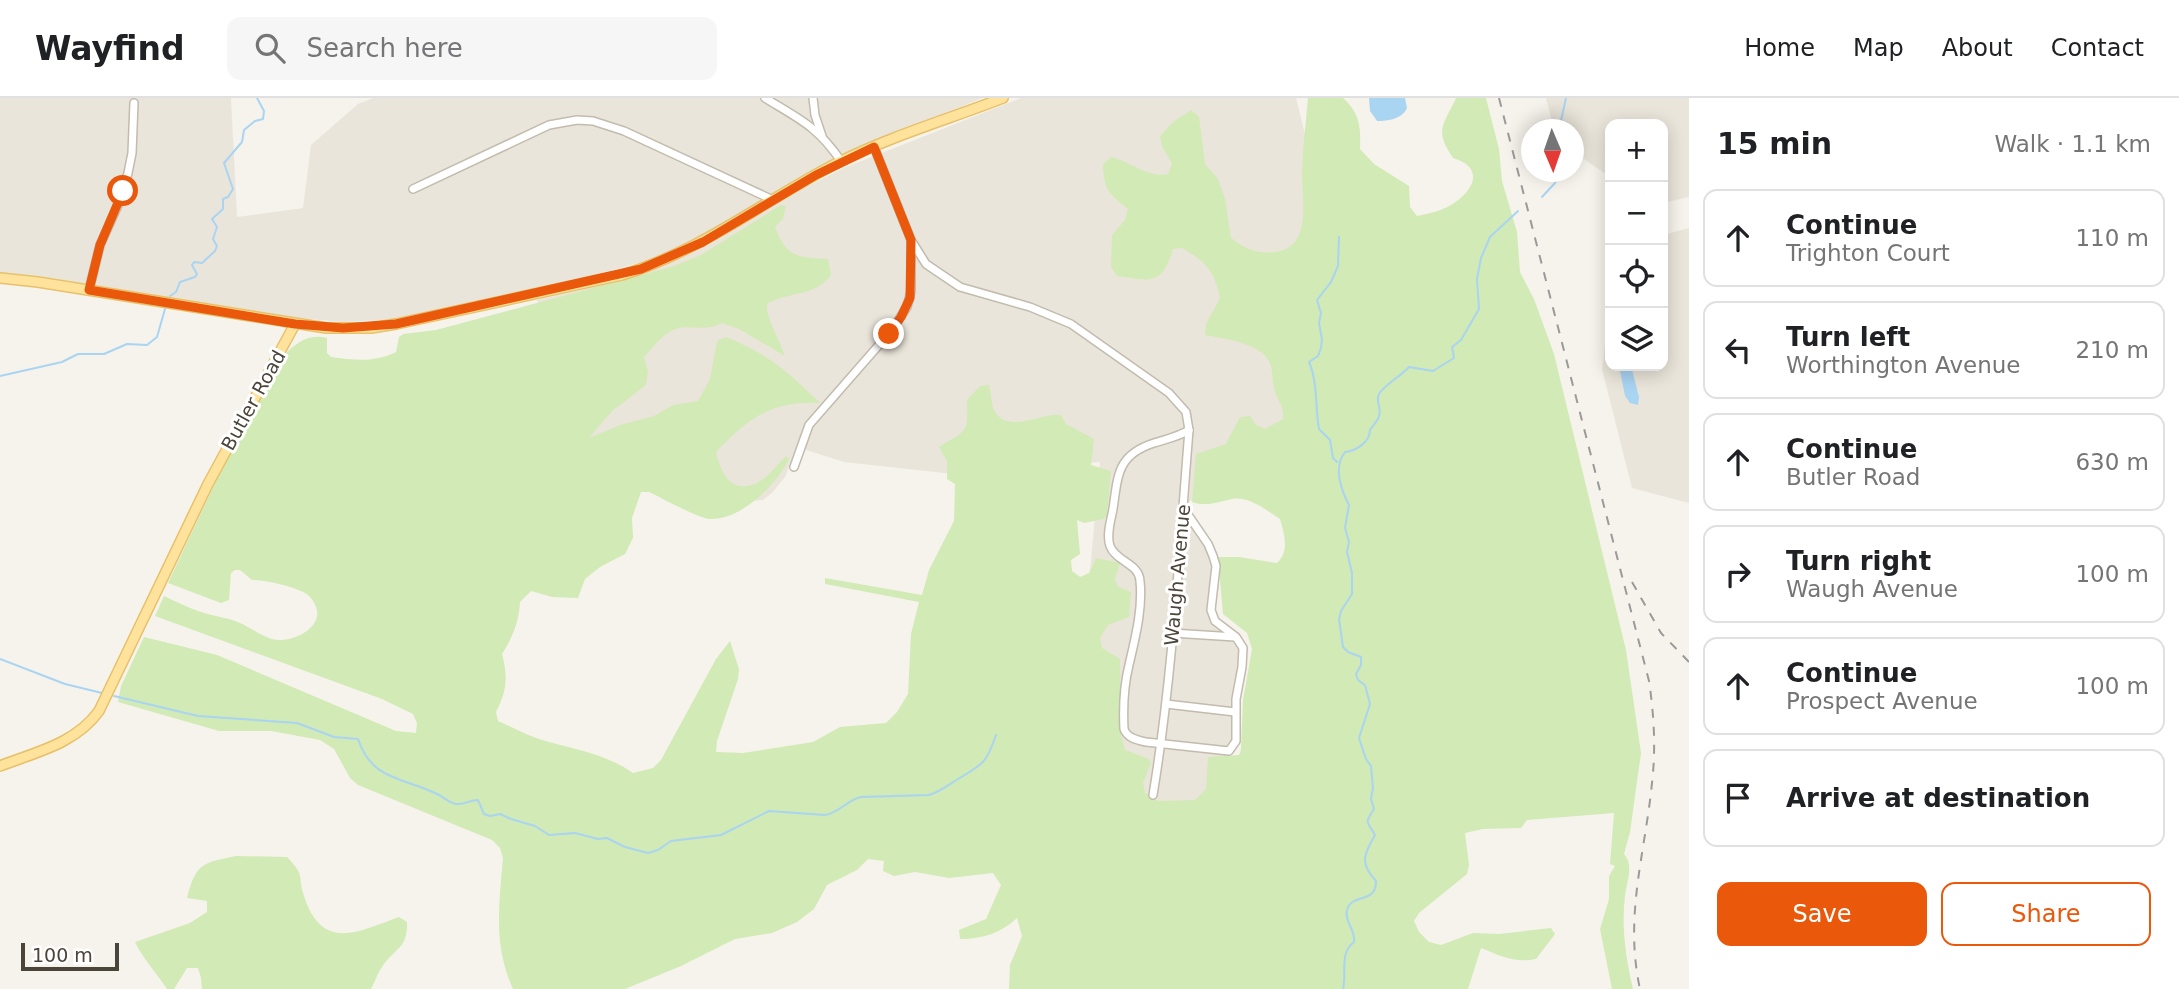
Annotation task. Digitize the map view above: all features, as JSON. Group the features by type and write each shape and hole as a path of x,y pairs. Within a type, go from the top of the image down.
{"main road":[{"path":"0,278 295,324 343,328 396,324 622,275 680,254 841,161 1003,98"},
{"name":"Butler Road","path":"0,766 73,737 90,723 99,711 208,484 295,324"}],"street":[{"path":"765,98 800,118 822,136 841,161"},
{"path":"813,98 822,136"},
{"path":"89,290 96,257 119,203 128,173 132,153 134,103"},
{"path":"413,189 549,125 577,120 593,121 624,131 773,200"},
{"path":"794,467 810,425 892,330 907,307 911,291 911,240 874,147"},
{"name":"Waugh Avenue","path":"911,240 926,264 949,282 1057,317 1143,374 1177,400 1186,412 1189,430 1183,509 1166,704 1153,795"},
{"path":"1183,509 1208,544 1216,566 1212,615 1217,625 1240,641 1244,654 1235,712 1236,741 1229,751 1139,740 1126,734 1124,723 1128,668 1135,641 1140,581 1135,568 1115,554 1109,541 1118,475 1123,462 1129,456 1153,443 1171,439 1189,430"},
{"path":"1172,633 1236,637"},
{"path":"1166,704 1235,712"}],"shaded area":[{"path":"0,98 231,98 237,217 303,208 311,145 358,104 373,98 982,98 836,158 678,249 656,258 595,275 421,314 395,319 344,322 296,318 39,276 0,273"},
{"path":"1021,98 1296,98 1330,236 1278,467 1190,501 1185,506 1195,533 1212,559 1208,610 1214,627 1236,640 1240,651 1233,709 1233,741 1216,809 1070,792 1100,462 944,473 844,462 797,447 785,477 772,493 763,500 749,501 574,455 537,300 624,280 660,268 707,246 800,190 846,167"},
{"path":"1546,98 1689,98 1689,197 1668,202 1668,119 1605,119 1605,174 1584,159 1584,119 1551,119"},
{"path":"1689,228 1689,503 1632,488 1602,369 1605,344 1605,371 1668,371 1668,234"}],"green space":[{"path":"1308,98 1343,98 1349,104 1358,121 1360,149 1374,164 1409,186 1410,207 1417,216 1445,208 1468,190 1473,176 1471,169 1453,158 1444,141 1442,128 1456,98 1486,98 1499,149 1502,181 1517,232 1520,272 1534,299 1554,354 1626,650 1641,753 1630,832 1624,854 1629,868 1624,931 1633,989 1612,989 1600,929 1609,899 1609,876 1615,866 1610,864 1614,813 1527,820 1521,828 1483,829 1465,833 1469,865 1467,874 1419,913 1414,921 1419,932 1429,942 1441,945 1473,933 1499,934 1551,928 1555,934 1536,959 1514,959 1481,948 1468,989 1009,989 1010,965 1022,936 1017,918 1005,928 991,934 960,939 959,930 986,919 1001,885 993,873 949,878 915,872 894,876 883,871 884,861 868,859 857,870 827,885 814,909 797,922 772,933 735,939 681,966 625,989 513,989 502,957 500,941 499,909 503,858 500,848 492,840 358,785 350,778 334,749 320,740 271,731 219,731 118,702 121,686 144,637 217,655 396,731 416,733 417,723 413,714 382,699 155,616 164,596 279,640 305,632 316,620 315,605 309,596 282,585 252,580 240,570 231,573 229,600 221,603 168,583 218,477 283,356 303,340 320,337 327,338 327,353 331,357 364,360 380,358 396,352 399,337 403,334 436,330 671,267 701,255 781,205 786,206 783,219 775,227 784,245 794,254 828,259 831,275 809,291 767,304 771,323 785,356 739,329 722,323 709,327 673,330 661,338 644,357 648,371 646,385 612,411 589,438 620,425 654,416 673,405 698,401 710,379 717,341 726,337 777,365 820,403 787,405 762,414 739,430 716,452 728,480 740,486 757,483 786,456 789,459 767,489 745,507 721,518 709,519 649,492 641,492 632,518 633,538 625,554 600,567 585,579 578,598 552,597 531,591 520,602 515,629 502,654 505,684 496,712 498,721 534,737 600,756 633,773 653,768 661,760 716,659 730,641 739,669 738,679 717,741 716,752 743,753 813,742 840,727 886,723 897,712 908,694 911,634 919,602 825,584 825,578 922,595 929,570 954,521 955,484 947,479 947,461 939,447 964,430 967,400 980,386 989,385 993,408 1006,421 1061,415 1066,424 1094,439 1091,465 1111,471 1107,515 1104,519 1084,523 1077,520 1080,554 1071,560 1072,571 1080,577 1089,573 1096,558 1120,563 1115,579 1117,586 1131,592 1129,617 1108,625 1100,638 1102,648 1120,659 1121,736 1125,750 1149,759 1151,763 1143,783 1145,793 1158,801 1195,800 1206,789 1208,757 1239,755 1241,750 1243,700 1252,649 1247,633 1223,614 1218,557 1239,557 1277,563 1285,548 1280,519 1251,502 1232,499 1208,504 1192,502 1196,454 1226,444 1240,417 1250,416 1256,425 1265,429 1283,419 1282,410 1274,388 1271,366 1261,352 1243,343 1205,335 1206,324 1220,298 1212,274 1197,258 1182,248 1173,249 1164,270 1154,278 1117,276 1111,267 1112,235 1125,220 1128,209 1108,190 1103,164 1111,157 1147,172 1168,174 1172,164 1162,146 1160,136 1173,122 1191,110 1199,117 1205,164 1218,179 1225,199 1231,238 1252,250 1276,252 1288,248 1296,241 1301,230 1302,160"},
{"path":"236,856 287,857 299,872 304,896 312,914 321,925 331,931 356,932 399,917 407,922 403,943 382,967 371,989 202,989 198,968 187,968 174,989 167,989 135,942 190,923 207,912 207,901 187,898 197,871 208,863"}],"water":[{"path":"1369,98 1405,98 1407,108 1398,117 1377,121 1370,111"},
{"path":"1620,371 1632,371 1639,397 1638,405 1630,403 1625,396"}],"waterway":[{"path":"170,296 176,292 180,282 195,277 197,274 192,265 194,262 202,263 215,251 217,246 213,239 217,227 212,219 223,209 223,199 228,197 233,189 224,163 242,142 244,130 255,121 263,119 264,111 257,98"},
{"path":"1561,119 1566,98"},
{"path":"1542,197 1555,182"},
{"path":"1343,989 1345,957 1354,942 1347,910 1354,901 1372,893 1376,881 1365,864 1368,848 1375,835 1368,822 1374,809 1371,799 1371,766 1359,738 1370,704 1365,685 1358,680 1356,674 1361,665 1361,657 1343,647 1339,619 1352,594 1352,573 1347,552 1349,542 1345,528 1349,505 1341,486 1339,464 1345,452 1358,448 1368,438 1378,418 1378,397 1384,388 1409,367 1433,371 1454,358 1452,347 1461,340 1479,309 1477,279 1481,258 1490,237 1518,211"},
{"path":"1337,462 1333,458 1330,440 1319,429 1314,378 1309,362 1318,356 1321,348 1321,313 1317,300 1331,282 1338,266 1339,237"},
{"path":"0,376 62,362 78,354 104,354 127,344 147,345 157,337 165,309"},
{"path":"0,659 65,684 102,693"},
{"path":"114,696 198,716 297,723 334,737 358,739 371,763 380,770 453,803 478,800 484,814 500,814 535,826 549,835 575,833 598,839 607,838 625,847 648,853 671,841 721,835 769,811 825,815 861,797 933,794 983,762 996,735"}],"railway":[{"path":"1499,98 1649,681 1654,732 1653,770 1637,885 1634,936 1640,989"},
{"path":"1632,582 1661,633 1689,662"}],"route":[{"path":"123,191 100,245 89,290 295,324 326,328 371,328 597,281 659,263 703,242 841,161 874,147 911,240 910,298 889,334"}]}
